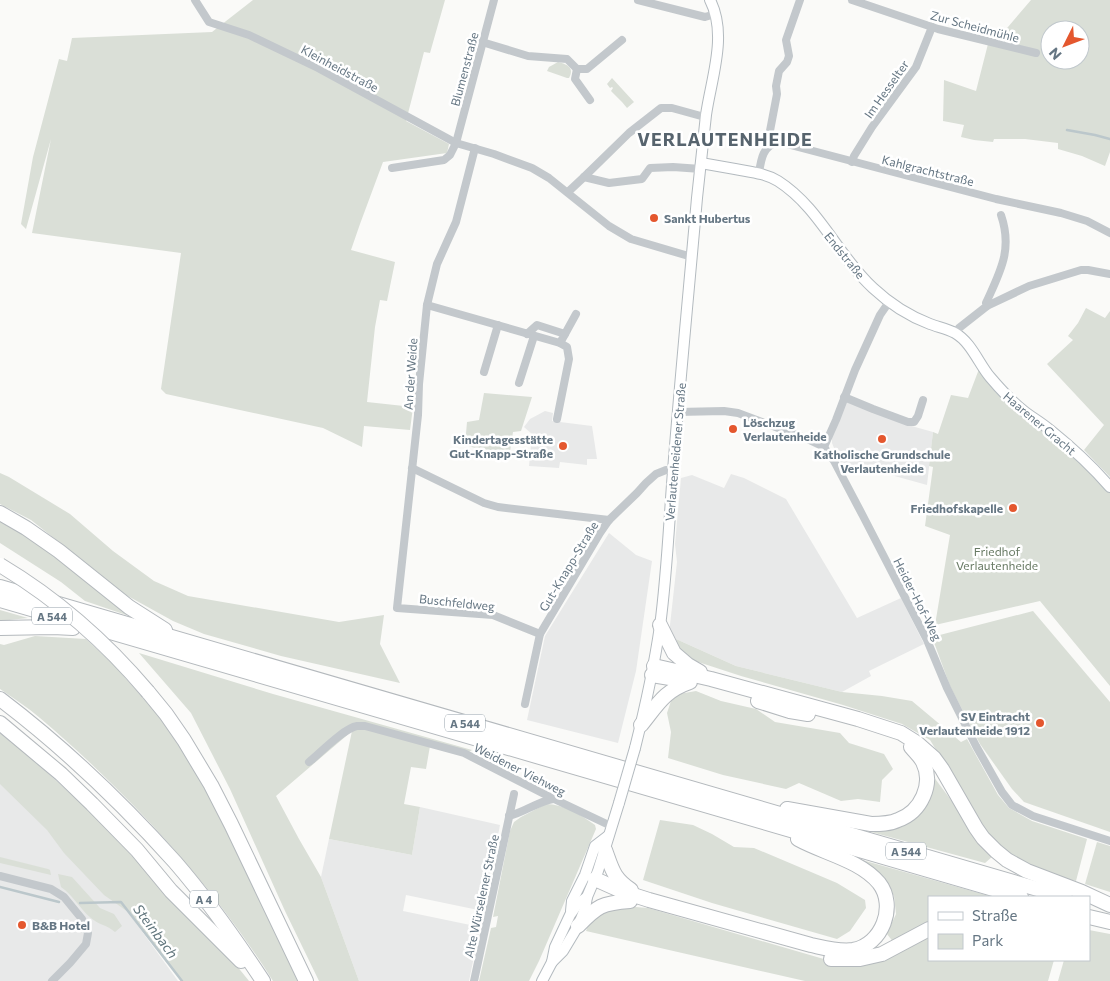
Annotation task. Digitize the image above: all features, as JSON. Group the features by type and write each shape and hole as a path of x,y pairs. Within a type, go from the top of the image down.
{"highway":[{"path":"0,513 26,528 59,552 129,607 183,640"},
{"path":"0,565 37,589 77,619 114,653 166,714 184,740 231,824 306,981"},
{"name":"A 544","path":"0,587 1061,896"},
{"name":"A 544","path":"0,600 1018,896"},
{"path":"660,625 674,653 688,665 711,679"},
{"path":"0,628 53,627 104,631"},
{"path":"653,671 711,679 876,724 909,738 925,750 942,769 976,828 996,851 1007,860 1027,871 1110,905"},
{"path":"653,671 790,711 855,724 882,732 910,746 922,761 927,775 923,798 914,810 905,817 885,824 871,824 798,810 747,805"},
{"path":"641,725 666,694 677,687 691,682"},
{"name":"A 4","path":"0,699 65,753 138,822 205,900 234,938 262,981"},
{"path":"0,723 61,774 98,810 137,850 176,896 262,981"},
{"path":"591,888 624,892 831,950 860,948 876,938 883,925 886,910 884,891 880,884 856,865 808,844 775,826"},
{"path":"608,837 610,866 619,880 649,900"},
{"path":"591,888 832,959 860,959 882,954 928,930"},
{"path":"574,920 602,905 630,901"},
{"path":"1090,904 1110,910"},
{"path":"1090,916 1110,922"},
{"path":"1090,926 1110,931"}],"main road":[{"name":"Verlautenheidener Straße","path":"542,981 552,962 563,951 574,920 585,909 635,748 653,671 660,625 706,117 718,39 712,1"},
{"name":"Endstraße","path":"701,166 759,173 775,179 790,189 810,210 872,288 906,313 955,333"},
{"name":"Haarener Gracht","path":"955,333 966,343 989,376 1005,394 1072,449 1110,487"},
{"path":"574,920 572,901 585,874 595,846 608,837"}],"street":[{"name":"Kleinheidstraße","path":"194,0 209,22 249,35 318,68 456,143 532,168 568,192 609,226 631,239 692,257"},
{"name":"Blumenstraße","path":"456,143 494,0"},
{"path":"638,0 705,17 715,14"},
{"path":"759,173 760,164 766,150 772,144 769,136 776,86 779,71 787,62 786,40 800,0"},
{"name":"Zur Scheidmühle","path":"852,0 932,27 1036,53"},
{"name":"Im Hesselter","path":"852,162 872,127 916,67 932,27"},
{"path":"482,42 528,56 568,59 577,69 587,69 622,40"},
{"path":"577,69 575,79 590,100"},
{"path":"568,192 629,133 661,108 672,108 706,117"},
{"name":"Kahlgrachtstraße","path":"772,144 779,142 852,162 1061,213 1087,221 1110,233"},
{"path":"392,168 444,160 450,155 456,143"},
{"name":"An der Weide","path":"398,608 418,415 419,384 427,305 437,264 456,222 475,148"},
{"path":"584,177 609,183 642,179 650,168 701,166"},
{"path":"987,306 986,303 1003,264 1005,254 1005,228 1001,215"},
{"path":"955,333 987,306 1029,286 1081,270 1110,274"},
{"path":"824,448 855,370 880,315 890,302"},
{"path":"427,305 567,346 570,359 557,419"},
{"path":"560,344 576,314"},
{"path":"484,372 498,325"},
{"path":"519,383 530,335 536,325 565,334"},
{"path":"844,397 908,422 914,422 923,400"},
{"name":"Heider-Hof-Weg","path":"678,412 724,411 738,413 805,438 824,448 834,461 863,516 927,640 947,688 976,746 1002,792 1012,804 1033,816 1110,841"},
{"path":"412,468 484,503 498,507 609,520"},
{"name":"Gut-Knapp-Straße","path":"525,704 540,634 600,533 609,520 656,474 666,470 673,470"},
{"name":"Buschfeldweg","path":"398,608 493,615 540,634"},
{"name":"Weidener Viehweg","path":"309,762 350,728 365,726 464,753 554,799 608,837"},
{"name":"Alte Würselener Straße","path":"474,981 514,794"},
{"path":"509,816 519,814 544,801 554,799"},
{"path":"0,876 51,889 64,896 82,919 88,934 86,944 52,981"}],"shaded area":[{"name":"Katholische Grundschule Verlautenheide","path":"847,400 908,425 933,432 927,485 873,470 858,469 846,474 832,443 832,434"},
{"name":"Kindertagesstätte Gut-Knapp-Straße","path":"545,411 553,413 552,421 592,426 597,459 587,459 587,465 560,462 559,468 529,466 532,434 524,427 530,419"},
{"path":"731,474 744,478 786,499 857,618 901,598 924,644 869,671 871,676 842,692 736,666 669,634 677,562 675,544 681,478 692,475 724,488"},
{"path":"609,533 636,555 652,561 636,671 618,743 527,720 545,636"},
{"path":"0,781 95,867 178,981 0,981"},
{"path":"420,807 500,825 483,911 406,895 403,911 480,927 469,981 359,981 321,877 329,839 412,855"}],"green space":[{"path":"253,0 445,0 430,53 424,52 406,121 449,144 447,153 383,162 351,250 395,262 387,301 380,300 375,327 367,402 413,407 410,430 364,426 362,447 323,428 166,394 161,389 181,253 32,233 51,139 26,229 21,224 33,157 59,59 67,61 72,38 212,32"},
{"path":"1031,0 1110,0 1110,152 1105,166 1082,156 1058,149 1058,143 1025,139 994,139 993,142 961,137 964,125 943,121 944,80 976,91 988,44 996,41"},
{"path":"558,62 569,67 571,74 569,78 547,71 549,67"},
{"path":"612,78 634,102 627,108 611,91 613,88 610,88 607,84"},
{"path":"1086,308 1105,318 1110,311 1110,477 1084,450 1104,425 1047,364 1073,340 1068,336"},
{"name":"Friedhof Verlautenheide","path":"979,369 1110,493 1110,686 1040,601 935,625 950,535 925,526 933,467 929,466 933,432 938,434 951,395 968,398"},
{"path":"484,393 532,397 521,431 513,432 509,458 465,445 467,422 479,420"},
{"path":"0,473 70,514 113,551 154,581 188,596 339,622 384,615 380,644 400,683 281,656 204,634 173,621 126,595 31,520 0,504"},
{"path":"0,518 18,527 135,618 85,601 61,582 0,543"},
{"path":"0,610 28,618 0,621"},
{"name":"SV Eintracht Verlautenheide 1912","path":"1033,611 1110,702 1110,832 1024,802 1012,789 980,744 950,686 932,637"},
{"path":"35,636 86,639 114,665 164,722 212,798 299,981 273,981 219,904 159,832 88,760 35,714 0,689 0,644 4,645"},
{"path":"676,639 736,666 842,692 912,701 961,742 967,739 998,795 1009,808 1032,821 1087,839 1076,881 1037,872 1005,854 982,829 930,740 902,724 692,660 678,648"},
{"path":"139,653 273,694 472,750 464,755 430,746 426,769 411,767 404,804 420,807 412,855 329,839 352,731 276,796 321,877 359,981 319,981 230,789 191,713"},
{"path":"696,691 721,701 756,709 775,722 840,733 849,743 884,754 893,769 882,780 880,802 858,799 841,801 799,783 786,789 723,775 668,758 671,732 667,713 673,695"},
{"path":"0,733 38,764 86,808 165,893 224,950 249,981 182,981 131,914 104,895 64,853 47,830 0,784"},
{"path":"933,776 993,856 985,863 864,830 909,819"},
{"path":"546,804 553,804 572,811 595,825 596,829 529,981 479,981 491,928 496,927 498,916 493,917 510,831 514,822"},
{"path":"660,820 693,825 734,847 754,848 837,883 865,900 866,908 850,931 837,939 712,903 643,880"},
{"path":"1097,842 1110,846 1110,892 1085,884"},
{"path":"848,856 989,896 928,896 928,925 894,943 887,934 896,914 894,896 885,880"},
{"path":"0,857 48,869 51,875 0,863"},
{"path":"58,874 72,877 100,908 114,914 122,926 115,932 91,918 61,887"},
{"path":"611,905 648,908 834,962 871,964 928,936 928,961 1054,961 1048,981 805,981 586,931 591,918"},
{"path":"1090,930 1110,934 1110,981 1058,981 1064,961 1090,961"}],"waterway":[{"path":"1067,130 1110,139"},
{"name":"Steinbach","path":"0,887 59,902"},
{"name":"Steinbach","path":"80,903 121,902 182,981"}],"place":[{"name":"Sankt Hubertus","path":"654,218"},
{"name":"Löschzug Verlautenheide","path":"733,429"},
{"name":"Katholische Grundschule Verlautenheide","path":"882,439"},
{"name":"Kindertagesstätte Gut-Knapp-Straße","path":"563,446"},
{"name":"Friedhofskapelle","path":"1013,508"},
{"name":"SV Eintracht Verlautenheide 1912","path":"1040,723"},
{"name":"B&B Hotel","path":"22,925"}],"district":[{"name":"VERLAUTENHEIDE","path":"725,139"}]}
